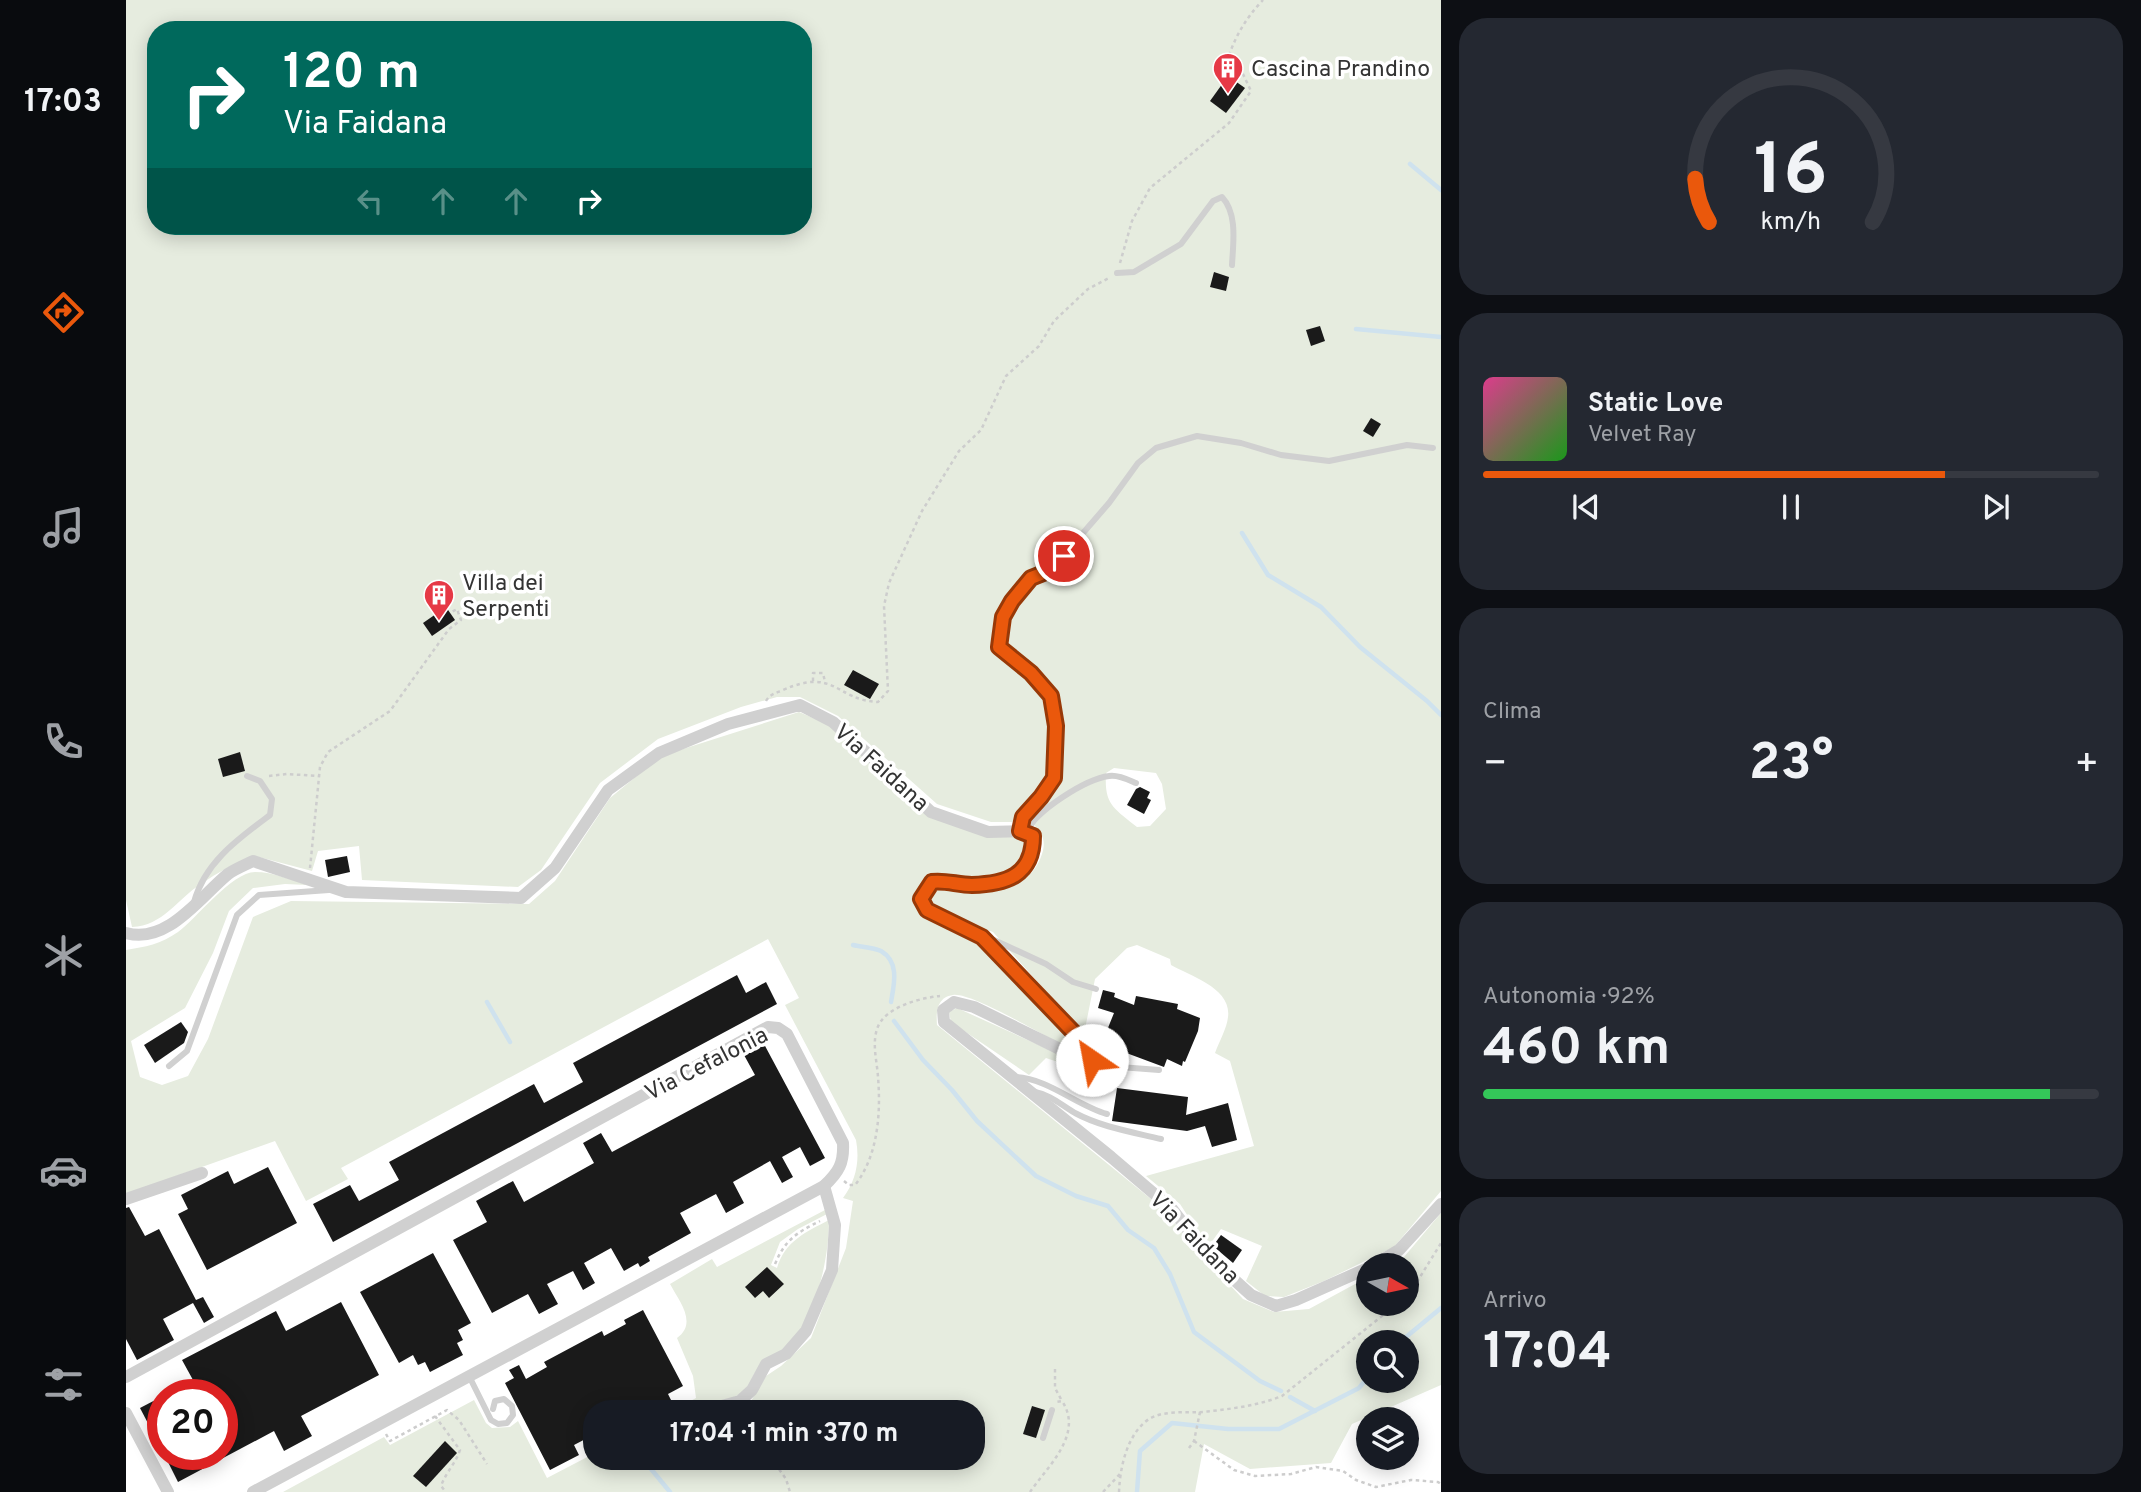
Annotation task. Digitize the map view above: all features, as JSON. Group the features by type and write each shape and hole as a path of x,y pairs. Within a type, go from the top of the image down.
{"street":[{"name":"Via Faidana","path":"127,932 151,934 168,926 229,874 253,861 346,892 521,898 555,868 608,790 659,753 728,724 800,705 833,722 932,812 988,832 1024,832"},
{"path":"954,1002 974,1007 1076,1054 1078,1037 982,937 927,910 921,899 932,882 970,885 1012,879 1028,864 1033,836 1024,832"},
{"name":"Via Faidana","path":"954,1002 943,1010 944,1022 1172,1209 1220,1267 1251,1296 1276,1306 1356,1273"},
{"name":"Via Cefalonia","path":"126,1377 768,1027 778,1028 787,1034 843,1143 844,1160 837,1174 824,1186 253,1492"},
{"path":"126,1199 202,1173"},
{"path":"741,1400 752,1390 766,1364 786,1354 806,1331 832,1270 835,1225 824,1186"},
{"path":"1394,1253 1441,1204"},
{"path":"126,1413 168,1492"}],"lane":[{"path":"1117,274 1134,272 1181,244 1213,201 1222,197 1228,204 1234,231 1232,265"},
{"path":"1024,832 1023,817 1054,778 1056,726 1051,696 1031,673 999,647 1003,617 1031,578 1051,570 1076,543 1138,463 1156,448 1197,436 1329,461 1408,445 1433,448"},
{"path":"1024,832 1040,814 1084,786 1111,775 1136,783"},
{"path":"192,907 199,882 216,861 239,838 270,816 272,799 260,781 247,776"},
{"path":"169,1066 187,1051 237,915 259,895 338,889"},
{"path":"986,941 994,940 1045,964 1073,982 1096,989"},
{"path":"1076,1054 1107,1066 1159,1070"},
{"path":"1076,1054 1094,1071 1110,1078"},
{"path":"1010,1076 1026,1077 1107,1114"},
{"path":"1027,1090 1043,1093 1097,1122 1161,1139"},
{"path":"469,1376 491,1420 498,1424 507,1423 513,1415 512,1406 504,1399 495,1401 492,1409"},
{"path":"1043,1438 1052,1410"}],"path":[{"path":"757,717 769,696 802,682 825,682 862,701 878,702 888,691 884,606 889,583 922,511 959,451 981,430 1006,376 1039,346 1054,321 1088,289 1117,274 1132,221 1150,188 1229,123 1251,91 1242,72 1228,58 1234,40 1247,17 1263,0"},
{"path":"307,878 318,776 328,752 390,711 449,629 461,620 457,609 450,613"},
{"path":"813,681 813,673 823,673 825,682"},
{"path":"257,780 287,774 318,776"},
{"path":"849,1185 855,1185 863,1175 878,1131 875,1050 877,1027 899,1005 937,996 954,1002"},
{"path":"775,1264 782,1246 803,1230 832,1215"},
{"path":"1419,1279 1441,1243"},
{"path":"1119,1492 1120,1474 1130,1441 1150,1419 1167,1413 1200,1412 1264,1403 1282,1396 1382,1316"},
{"path":"1030,1492 1069,1434 1070,1419 1055,1388 1055,1369"},
{"path":"1052,1410 1055,1403 1062,1401"},
{"path":"396,1438 447,1410 459,1420 487,1464"},
{"path":"1189,1448 1194,1441 1200,1412"},
{"path":"435,1416 460,1450 445,1474 441,1486 446,1492"},
{"path":"1194,1441 1234,1470 1255,1476 1291,1474 1316,1467 1343,1471 1356,1480 1376,1487 1410,1480 1441,1484"},
{"path":"780,1470 790,1492"},
{"path":"1102,1492 1120,1474"}],"shaded area":[{"path":"126,0 1441,0 1441,1191 1394,1247 1382,1253 1356,1253 1356,1265 1284,1297 1265,1296 1246,1281 1262,1246 1221,1229 1208,1247 1180,1204 1146,1176 1254,1146 1230,1061 1215,1053 1228,1017 1223,998 1208,984 1171,965 1170,959 1137,945 1127,948 1095,979 1084,1034 993,932 943,914 927,903 932,889 996,889 1011,886 1035,869 1044,842 1040,831 1034,825 1042,816 1032,804 1012,822 991,822 937,804 838,716 800,697 777,697 741,707 658,739 600,783 541,870 518,887 362,880 359,846 318,851 312,871 255,856 207,880 161,917 132,927 126,900","holes":["1114,768 1156,773 1162,784 1166,809 1150,826 1137,827 1112,805 1107,792 1106,773"]},
{"path":"799,712 830,725 930,817 1024,836 1029,842 1024,862 1010,874 972,879 935,875 928,877 917,892 918,906 923,913 948,930 976,942 1074,1040 1073,1049 976,1000 962,996 948,996 941,1002 937,1010 937,1025 1162,1208 1243,1299 1274,1312 1309,1309 1356,1284 1356,1316 1419,1316 1419,1253 1407,1253 1441,1213 1441,1385 1391,1407 1356,1407 1356,1422 1352,1424 1331,1463 1250,1469 1204,1444 1195,1492 283,1492 384,1437 390,1445 474,1400 486,1423 492,1428 510,1427 518,1421 547,1478 583,1459 583,1470 985,1470 985,1400 752,1400 766,1376 811,1338 846,1248 853,1201 843,1198 854,1178 857,1163 856,1140 785,1005 799,998 768,939 341,1168 348,1179 306,1201 275,1141 126,1194 126,950 153,944 172,936 225,888 246,874 268,873 308,885 285,884 253,888 229,911 213,953 185,1008 131,1041 140,1077 162,1085 188,1076 208,1039 253,917 291,901 529,904 555,881 610,798 661,756"},
{"path":"957,1008 1070,1059 1072,1067 1046,1058 1029,1075 951,1022 949,1012"},
{"path":"825,1210 827,1214 780,1242 771,1265 777,1268 791,1244 829,1220 822,1274 802,1328 779,1355 769,1359 758,1369 748,1390 728,1400 692,1400 696,1398 693,1376 677,1338 686,1326 685,1312 670,1284 712,1259 717,1267"}],"building":[{"name":"Cascina Prandino","path":"1228,76 1245,88 1226,113 1210,101"},
{"path":"1214,272 1229,277 1226,291 1210,287"},
{"path":"1320,326 1325,341 1311,346 1306,330"},
{"path":"1371,418 1381,424 1373,437 1363,431"},
{"name":"Villa dei Serpenti","path":"446,607 455,620 432,636 423,623"},
{"path":"853,670 879,684 870,699 844,685"},
{"path":"240,752 245,771 223,777 218,759"},
{"path":"1140,787 1150,792 1147,798 1151,800 1144,814 1127,805"},
{"path":"347,856 350,872 328,877 325,860"},
{"path":"737,975 746,993 766,982 777,1004 333,1242 313,1204 350,1185 359,1201 399,1180 389,1162 534,1084 544,1103 583,1082 573,1063"},
{"path":"1103,990 1115,993 1114,997 1134,1005 1136,996 1178,1004 1177,1009 1200,1018 1198,1031 1182,1066 1167,1059 1164,1067 1121,1051 1116,1061 1097,1055 1114,1013 1098,1008"},
{"path":"181,1022 188,1032 184,1043 155,1063 144,1045"},
{"path":"764,1044 825,1158 810,1166 800,1147 782,1157 793,1177 782,1183 770,1161 733,1182 744,1203 726,1213 716,1194 680,1213 691,1233 648,1257 650,1261 640,1267 638,1263 624,1271 611,1248 584,1263 595,1283 583,1290 573,1271 547,1284 558,1304 539,1314 528,1294 492,1313 453,1240 487,1222 476,1201 513,1181 524,1202 594,1163 583,1143 601,1133 612,1152 755,1075 744,1055"},
{"path":"1117,1088 1188,1097 1186,1115 1228,1103 1237,1140 1212,1147 1205,1126 1187,1131 1112,1121"},
{"path":"268,1167 297,1223 207,1270 178,1214 188,1209 181,1195 228,1171 234,1184"},
{"path":"129,1207 145,1236 159,1229 196,1300 203,1297 214,1317 204,1323 193,1303 163,1319 174,1340 137,1360 126,1339 126,1208"},
{"path":"1221,1235 1242,1250 1233,1263 1213,1246"},
{"path":"433,1253 471,1323 458,1330 463,1340 457,1343 463,1355 430,1372 425,1362 418,1365 413,1355 399,1363 360,1292"},
{"path":"767,1267 784,1284 769,1298 763,1291 755,1298 745,1287"},
{"path":"341,1302 379,1375 301,1416 312,1436 284,1451 274,1431 238,1450 238,1379 192,1379 182,1360 276,1311 286,1331"},
{"path":"643,1310 683,1386 668,1394 671,1400 583,1400 583,1440 574,1445 579,1455 550,1470 505,1383 514,1378 509,1370 519,1365 526,1379 547,1367 544,1362 602,1331 604,1336 626,1324 624,1320"},
{"path":"147,1404 147,1421 140,1408"},
{"path":"1032,1406 1045,1410 1036,1438 1023,1434"},
{"path":"445,1441 457,1453 426,1487 413,1476"},
{"path":"172,1470 201,1470 178,1482"}],"waterway":[{"path":"1410,164 1441,190"},
{"path":"1356,329 1441,337"},
{"path":"1242,533 1268,575 1321,607 1360,647 1441,715"},
{"path":"853,945 881,951 891,961 894,974 891,1002"},
{"path":"487,1002 510,1042"},
{"path":"894,1021 923,1060 977,1121 1036,1176 1076,1196 1108,1206 1128,1230 1154,1248 1170,1274 1194,1332 1260,1381 1281,1391"},
{"path":"1414,1330 1441,1308"},
{"path":"1137,1492 1140,1451 1172,1423 1228,1429 1279,1429 1356,1390"},
{"path":"1290,1397 1315,1411"},
{"path":"652,1470 670,1492"}],"place":[{"name":"Cascina Prandino","path":"1228,95"},
{"name":"Villa dei Serpenti","path":"439,622"}],"route":[{"path":"1064,556 1051,570 1031,578 1012,601 1003,617 999,647 1031,673 1051,696 1056,726 1054,778 1023,817 1020,831 1033,836 1028,864 1012,879 970,885 932,882 921,899 927,910 982,937 1078,1037 1080,1052 1092,1060"}]}
